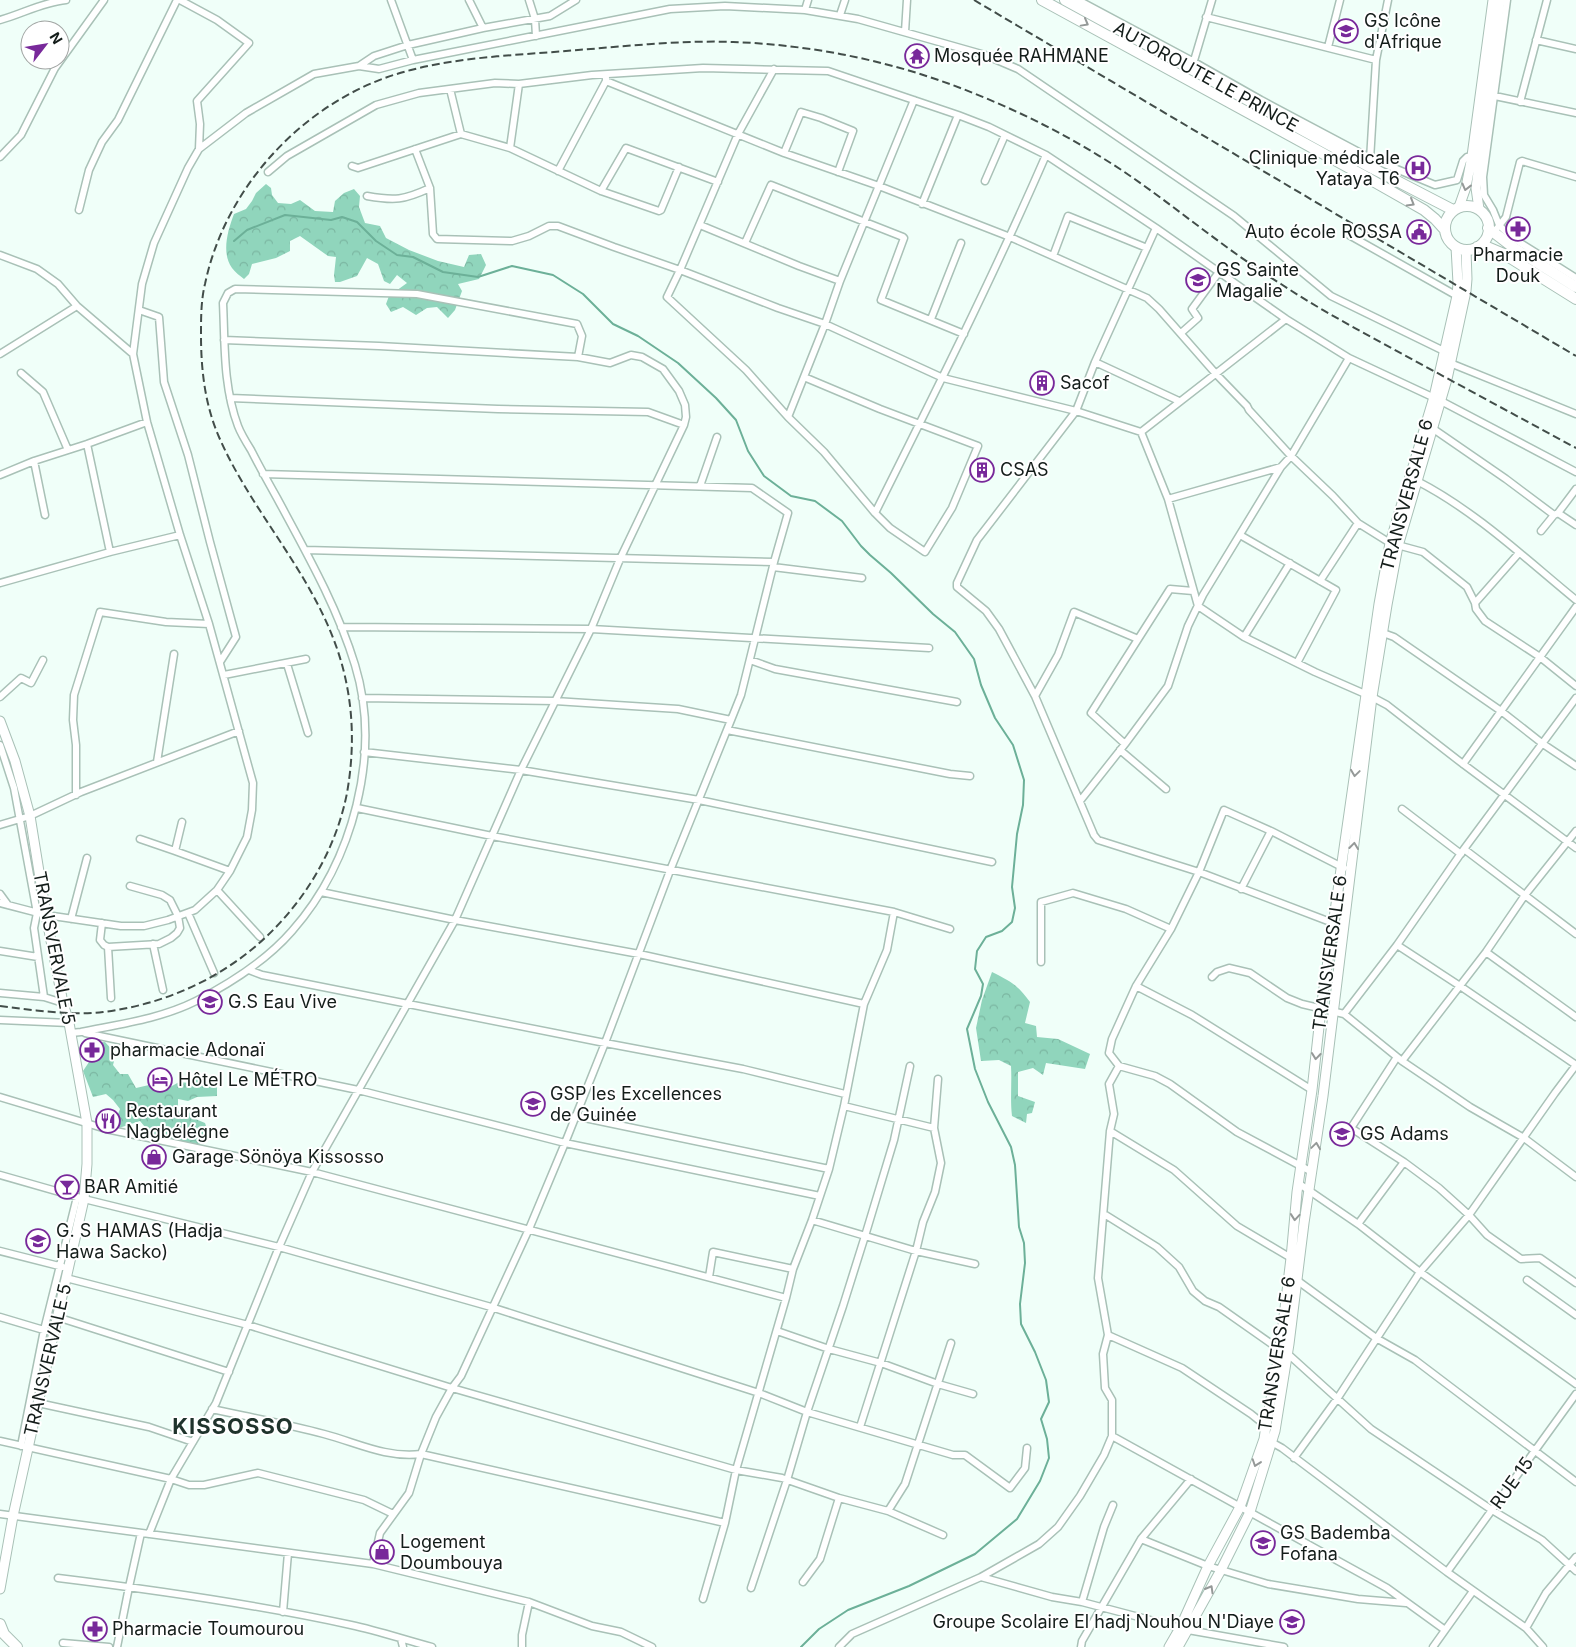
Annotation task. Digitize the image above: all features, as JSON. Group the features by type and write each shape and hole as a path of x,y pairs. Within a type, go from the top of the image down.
{"main road":[{"name":"AUTOROUTE LE PRINCE","path":"1042,0 1424,210 1445,230"},
{"name":"AUTOROUTE LE PRINCE","path":"1065,0 1079,2 1456,209"},
{"path":"1493,0 1475,156 1480,209 1487,220 1514,248 1576,287"},
{"path":"1500,0 1491,96 1466,188 1456,209 1448,216 1445,222 1445,230 1448,240 1461,248 1486,246 1504,254 1576,299"},
{"path":"1456,209 1470,206 1480,209"},
{"path":"1477,247 1494,228"},
{"name":"TRANSVERSALE 6","path":"1178,1647 1208,1566 1240,1507 1264,1439 1284,1352 1298,1280 1334,1011 1346,869 1369,695 1394,545 1449,356 1461,298 1458,283 1461,248"},
{"name":"TRANSVERSALE 6","path":"1369,695 1383,633 1394,545 1417,480 1432,428 1437,399"},
{"name":"TRANSVERVALE 5","path":"0,721 5,756 30,816 42,914 70,1028 87,1123 87,1164 54,1333 38,1403 24,1446 14,1516 0,1589"},
{"name":"TRANSVERSALE 6","path":"1169,1647 1184,1629 1221,1570 1250,1512 1272,1443 1284,1352 1298,1183 1312,1090 1320,1009 1333,923 1346,869"},
{"path":"0,1624 4,1634 17,1647"}],"street":[{"path":"0,20 13,17 53,1 66,0"},
{"path":"0,158 21,135 55,68 104,0"},
{"path":"79,210 88,170 102,142 118,120 178,0 217,20 249,43 197,101 200,124 199,149"},
{"path":"391,0 413,60"},
{"path":"469,0 483,28"},
{"path":"529,0 536,36"},
{"path":"359,66 374,56 408,45 483,28 550,16 576,0"},
{"path":"668,0 670,9"},
{"path":"805,10 808,0"},
{"path":"840,15 845,0"},
{"path":"905,32 907,0"},
{"path":"1193,66 1212,0"},
{"path":"1328,47 1340,0"},
{"path":"1388,0 1376,60 1370,162 1434,185 1457,180 1463,161 1467,157 1475,156"},
{"path":"1494,228 1493,210 1480,195 1491,96 1507,0"},
{"path":"1520,102 1547,0"},
{"path":"0,903 71,919 121,926 144,926 195,910 217,890 230,871 247,837 252,810 253,782 209,624 180,535 147,422 133,354 142,284 154,243 188,168 199,149 246,113 314,74 359,66 379,69 413,60 670,9 726,6 805,10 858,19 985,55 1018,69 1234,216 1331,296 1449,356 1576,414"},
{"path":"1206,17 1376,60"},
{"path":"1536,40 1576,49"},
{"path":"268,172 287,156 376,105 419,93 495,83 519,84 606,78 703,68 828,71 958,115 1046,155 1156,228 1286,319 1349,358 1437,399 1576,472"},
{"path":"774,69 738,134 680,270 667,295 746,370 788,417 824,452 890,528 925,552 952,508 978,446 804,377"},
{"path":"606,78 784,153 879,186 1010,237 1147,298 1160,309 1291,456 1358,523 1394,545 1422,552 1467,587 1476,609 1485,621 1540,657 1576,686"},
{"path":"558,171 606,78"},
{"path":"510,148 519,84"},
{"path":"450,89 462,134"},
{"path":"1491,96 1576,114"},
{"path":"788,417 840,281 914,100"},
{"path":"784,153 801,112 821,118 853,131 838,172"},
{"path":"922,204 958,115"},
{"path":"352,166 358,168 462,134 510,148 601,191 660,211 679,168"},
{"path":"985,181 1005,135"},
{"path":"601,191 626,148 718,182"},
{"path":"416,149 430,188 434,234 437,239 512,241 529,236 553,225 825,324 943,378 1076,410 1141,432 1168,499 1198,606 1244,637 1387,705 1504,796 1576,848"},
{"path":"875,513 943,378 1010,237 1046,155"},
{"path":"1494,228 1506,217 1520,162 1576,177"},
{"path":"745,243 770,185 865,221 904,238 881,300 964,334"},
{"path":"367,196 387,200 404,199 430,188"},
{"path":"1053,256 1068,216 1147,248"},
{"path":"700,224 799,266 840,281"},
{"path":"1156,228 1094,362 1076,410 977,540 957,583 957,587 986,611 999,630 1035,696 1094,835 1098,840 1199,872 1333,923"},
{"path":"1494,228 1576,278"},
{"path":"1350,235 1461,298"},
{"path":"930,319 961,243"},
{"path":"0,255 37,269 58,284 77,306 133,354"},
{"path":"1181,333 1198,318 1192,309 1219,272"},
{"path":"81,1032 161,1016 195,1001 249,970 275,949 293,930 321,892 342,850 357,808 364,752 362,698 355,666 341,627 305,550 238,426 226,375 223,303 228,293 235,289 417,294 577,324 582,336 578,358"},
{"path":"0,354 77,306"},
{"path":"139,310 159,317 164,382 188,455 236,637 220,662"},
{"path":"1141,432 1286,319"},
{"path":"149,1534 171,1478 212,1409 229,1372 312,1172 455,920 522,770 590,629 620,559 657,484 686,417 685,405 679,391 663,369 642,357 631,355 610,363 578,358 379,346 224,340"},
{"path":"1080,801 1168,686 1188,626 1203,595 1281,467 1291,456 1349,358"},
{"path":"1094,362 1180,401"},
{"path":"21,374 43,392 68,450"},
{"path":"230,398 498,409 648,412 684,425"},
{"path":"0,475 34,461 147,422"},
{"path":"1432,428 1556,514 1576,525"},
{"path":"700,486 717,437"},
{"path":"87,444 110,552"},
{"path":"34,461 45,515"},
{"path":"1168,499 1281,467"},
{"path":"263,474 752,488 788,513 740,695 671,868 605,1043 529,1229 461,1376 436,1416 421,1454 409,1493 380,1532 373,1564"},
{"path":"1417,480 1460,505 1576,600"},
{"path":"1541,531 1576,489"},
{"path":"1320,581 1358,523"},
{"path":"0,583 110,552 180,535"},
{"path":"1240,535 1336,590 1297,663"},
{"path":"305,550 773,564 862,578"},
{"path":"1475,603 1519,553"},
{"path":"1244,637 1290,563"},
{"path":"1125,744 1091,714 1170,589 1193,591"},
{"path":"1463,764 1576,607"},
{"path":"76,795 74,695 100,612 166,622 209,624"},
{"path":"1035,696 1058,655 1074,612 1138,639"},
{"path":"341,627 590,629 929,648"},
{"path":"1383,633 1394,637 1501,711 1576,766"},
{"path":"157,762 174,654"},
{"path":"224,675 306,659"},
{"path":"0,697 21,678 31,683 44,660"},
{"path":"750,660 775,669 957,702"},
{"path":"287,664 308,733"},
{"path":"362,698 555,701 678,709 731,720"},
{"path":"1344,1014 1397,945 1576,698"},
{"path":"727,730 950,774 970,776"},
{"path":"0,825 30,816 157,762 239,731"},
{"path":"0,745 14,788 42,914 34,928 44,997"},
{"path":"1120,750 1166,789"},
{"path":"364,752 522,770 699,800 992,862"},
{"path":"357,808 492,836 671,868 894,912 950,929"},
{"path":"1402,809 1525,895 1576,934"},
{"path":"1312,1172 1237,1132 1170,1084 1155,1076 1119,1066 1109,1053 1112,1039 1136,986 1171,929 1199,872 1224,810 1271,831 1346,869"},
{"path":"175,851 182,822"},
{"path":"1241,888 1271,831"},
{"path":"1576,831 1525,895 1460,986 1400,1059 1351,1128 1404,1162 1439,1188 1469,1215 1487,1235 1521,1259 1540,1258 1576,1283"},
{"path":"140,839 230,871"},
{"path":"71,919 86,858"},
{"path":"102,923 100,940 108,947 159,944 177,933 180,928 178,916 170,900 162,895 130,886"},
{"path":"217,890 260,937"},
{"path":"321,892 455,920 639,954 864,1004"},
{"path":"1041,962 1042,902 1073,893 1126,909 1171,929"},
{"path":"0,894 8,905"},
{"path":"703,1599 725,1523 736,1470 777,1331 793,1269 829,1169 844,1106 864,1004 887,950 894,912"},
{"path":"188,913 214,973"},
{"path":"154,944 163,990"},
{"path":"1294,1458 1337,1399 1420,1272 1469,1215 1554,1093 1576,1065 1397,945"},
{"path":"108,947 111,998"},
{"path":"0,951 38,956"},
{"path":"1486,952 1576,1017"},
{"path":"1212,977 1217,972 1229,968 1250,974 1287,998 1302,1004 1344,1014 1400,1059 1470,1107 1524,1138 1576,1176"},
{"path":"249,970 262,975 743,1069 845,1094"},
{"path":"1136,986 1192,1015 1312,1090"},
{"path":"0,993 44,997 63,1003"},
{"path":"0,1020 70,1028 81,1032 358,1090 564,1143 820,1196"},
{"path":"751,1588 865,1236 894,1140 910,1066"},
{"path":"839,1647 852,1634 981,1577 1039,1544 1058,1527 1080,1496 1104,1455 1112,1436 1112,1400 1105,1388 1104,1354 1108,1335 1098,1278 1110,1131 1114,1114 1109,1084 1119,1066"},
{"path":"860,1427 916,1251 923,1222 935,1192 941,1163 934,1128 938,1080"},
{"path":"0,1097 106,1129 312,1172 786,1298"},
{"path":"844,1106 934,1128"},
{"path":"575,1116 829,1169"},
{"path":"1110,1131 1174,1170 1236,1226 1291,1258"},
{"path":"1358,1224 1404,1162"},
{"path":"0,1175 80,1198 279,1248 492,1308 759,1393 807,1412 953,1455 965,1455 1010,1488 1025,1468 1028,1448"},
{"path":"1298,1183 1358,1224 1420,1272 1576,1384"},
{"path":"1104,1214 1158,1247 1178,1267 1193,1291 1205,1301 1219,1307 1284,1352 1371,1429 1492,1510 1542,1540 1576,1571"},
{"path":"812,1220 916,1251 975,1264"},
{"path":"0,1251 452,1388 736,1470 787,1480 839,1498 888,1511 943,1535"},
{"path":"709,1277 713,1252 793,1269"},
{"path":"24,1446 44,1330 65,1271"},
{"path":"1298,1280 1376,1338 1415,1360 1576,1482"},
{"path":"1527,1280 1576,1315"},
{"path":"0,1317 54,1333"},
{"path":"57,1317 229,1372"},
{"path":"777,1331 829,1349 881,1362 938,1384 973,1394"},
{"path":"1108,1335 1182,1368 1266,1426"},
{"path":"888,1511 905,1484 951,1343"},
{"name":"RUE 15","path":"1448,1572 1576,1394"},
{"path":"38,1403 149,1427 193,1442"},
{"path":"212,1409 325,1434 380,1452 408,1455 421,1454 725,1523"},
{"path":"1112,1436 1387,1588 1445,1630"},
{"path":"0,1441 171,1478 189,1485 204,1485 258,1473 364,1500 393,1514"},
{"path":"1272,1443 1472,1591 1526,1628 1543,1647"},
{"path":"1081,1647 1082,1641 1141,1538 1191,1479"},
{"path":"803,1582 820,1559 839,1498"},
{"path":"1082,1602 1104,1526 1113,1505"},
{"path":"0,1514 373,1564 529,1602 592,1626 621,1632 637,1644 652,1647"},
{"path":"117,1647 128,1587 141,1533"},
{"path":"1141,1538 1208,1566 1277,1586 1358,1600 1407,1603"},
{"path":"282,1612 288,1553"},
{"path":"1526,1628 1546,1593 1576,1557"},
{"path":"981,1577 1184,1629 1284,1647"},
{"path":"58,1578 128,1587 282,1612 352,1625 432,1647"},
{"path":"1433,1647 1472,1591"},
{"path":"522,1647 522,1635 529,1602"},
{"path":"401,1639 403,1647"},
{"path":"63,1642 108,1647"}],"green space":[{"path":"266,184 271,188 272,195 278,203 291,204 300,200 315,211 333,212 335,201 344,193 354,189 360,196 359,207 365,223 380,226 386,238 409,250 438,261 464,267 469,255 481,254 486,265 479,279 458,284 462,291 455,310 448,318 437,307 427,308 416,315 403,307 391,312 386,304 389,296 407,283 397,275 390,284 384,281 378,264 367,258 357,276 335,282 336,257 328,256 300,236 290,241 290,251 276,258 252,264 249,274 244,279 233,269 229,262 226,249 228,234 234,214 246,209 256,193"},
{"path":"992,972 1022,991 1030,1002 1025,1023 1036,1026 1037,1037 1058,1039 1090,1054 1085,1069 1046,1063 1043,1075 1033,1068 1018,1072 1018,1096 1035,1102 1032,1113 1027,1114 1026,1123 1012,1116 1011,1066 999,1060 981,1061 976,1028 982,1000"},
{"path":"105,1042 116,1054 113,1065 120,1074 128,1074 136,1088 149,1085 156,1078 167,1087 179,1082 189,1083 193,1075 207,1081 213,1078 217,1087 217,1096 197,1097 188,1101 178,1099 178,1110 181,1116 188,1111 193,1118 205,1123 207,1129 200,1144 181,1148 174,1139 144,1134 145,1127 140,1121 119,1128 111,1134 105,1126 116,1119 120,1109 106,1094 93,1097 83,1071 89,1062 87,1059 98,1043"}],"waterway":[{"path":"234,241 247,230 285,215 331,220 342,217 357,222 376,241 397,255 413,257 443,272 478,277 512,266 553,275 583,294 613,324 638,336 678,363 716,398 736,420 748,451 764,476 791,496 815,501 842,521 870,555 955,632 974,659 981,685 995,718 1013,745 1024,780 1023,805 1017,834 1012,887 1015,908 1012,922 1002,931 986,937 977,951 975,969 983,984 981,996 967,1029 975,1069 988,1102 1011,1147 1015,1165 1019,1227 1024,1243 1025,1263 1020,1304 1021,1324 1046,1380 1049,1402 1041,1419 1047,1439 1049,1458 1040,1481 1017,1519 975,1554 909,1586 848,1610 819,1629 801,1647"}],"railway":[{"path":"974,0 1576,356"},
{"path":"0,1006 65,1013 103,1012 151,1002 196,985 238,960 257,945 288,914 321,866 337,830 347,793 352,751 350,709 343,668 337,648 317,603 304,579 244,486 214,425 207,400 203,374 201,348 202,309 205,284 216,247 232,211 253,178 278,148 307,122 339,100 374,82 431,65 473,59 694,42 764,44 825,51 915,72 993,101 1069,138 1123,171 1241,257 1308,301 1576,448"}],"place":[{"name":"GS Icône d'Afrique","path":"1346,31"},
{"name":"Mosquée RAHMANE","path":"917,56"},
{"name":"Clinique médicale Yataya T6","path":"1418,168"},
{"name":"Pharmacie Douk","path":"1518,229"},
{"name":"Auto école ROSSA","path":"1419,232"},
{"name":"GS Sainte Magalie","path":"1198,280"},
{"name":"Sacof","path":"1042,383"},
{"name":"CSAS","path":"982,470"},
{"name":"G.S Eau Vive","path":"210,1002"},
{"name":"pharmacie Adonaï","path":"92,1050"},
{"name":"Hôtel Le MÉTRO","path":"160,1080"},
{"name":"GSP les Excellences de Guinée","path":"533,1104"},
{"name":"Restaurant Nagbélégne","path":"108,1121"},
{"name":"GS Adams","path":"1342,1134"},
{"name":"Garage Sönöya Kissosso","path":"154,1157"},
{"name":"BAR Amitié","path":"67,1187"},
{"name":"G. S HAMAS (Hadja Hawa Sacko)","path":"38,1241"},
{"name":"GS Bademba Fofana","path":"1263,1543"},
{"name":"Logement Doumbouya","path":"382,1552"},
{"name":"Groupe Scolaire El hadj Nouhou N'Diaye","path":"1292,1622"},
{"name":"Pharmacie Toumourou","path":"95,1629"}],"district":[{"name":"KISSOSSO","path":"233,1426"}]}
